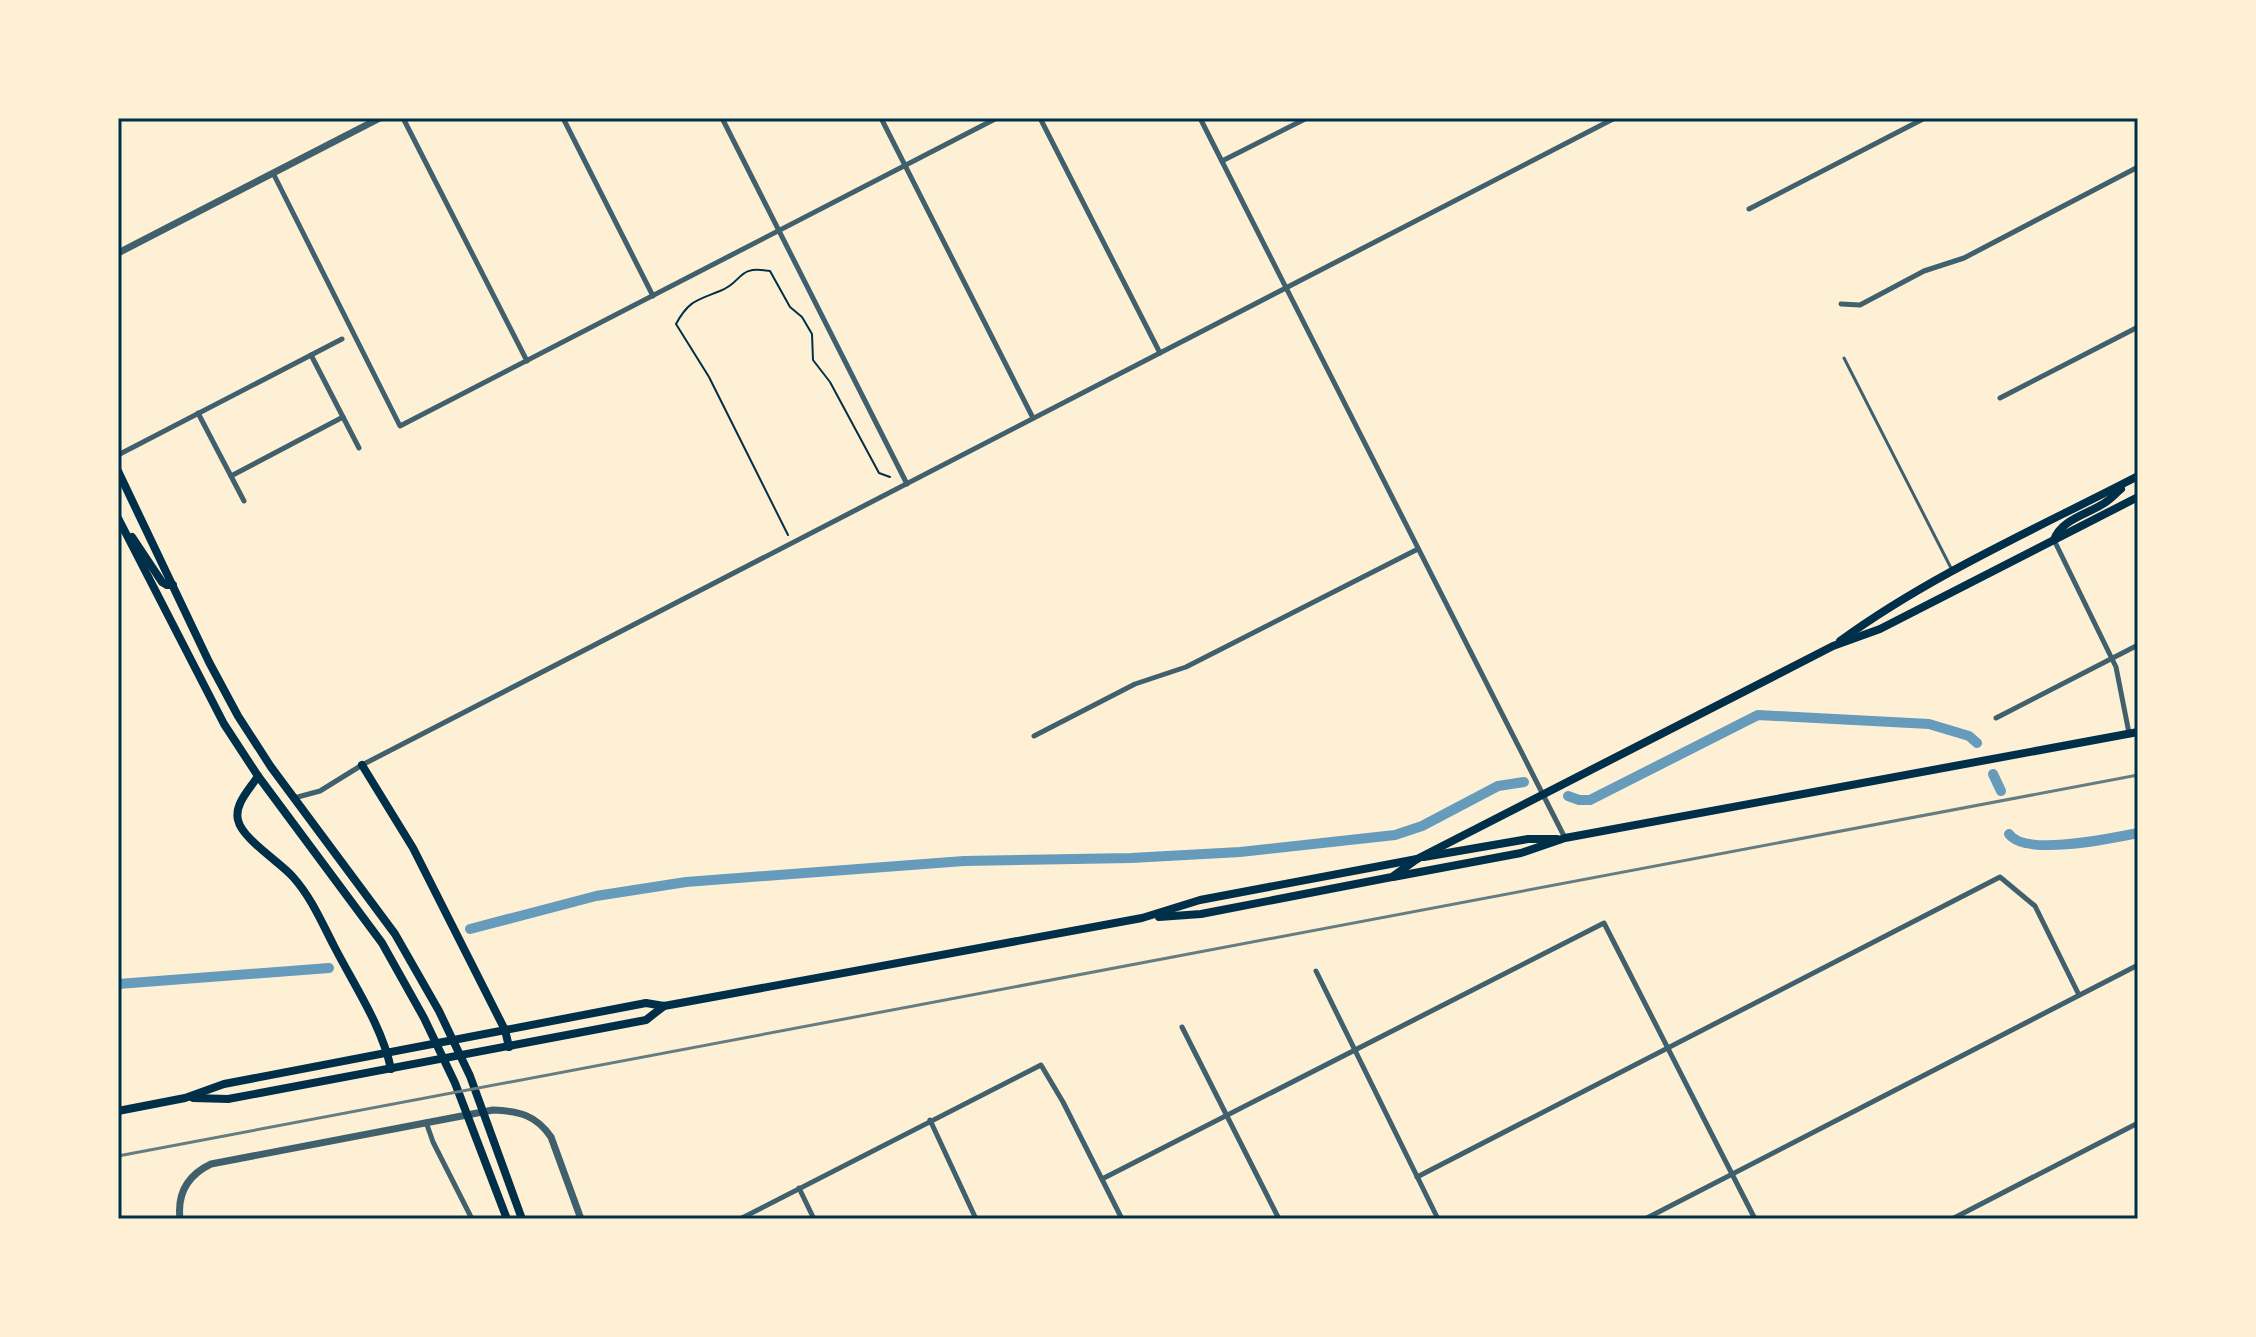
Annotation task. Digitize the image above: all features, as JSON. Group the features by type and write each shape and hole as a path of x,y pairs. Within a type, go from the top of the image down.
{"main road":[{"path":"118,471 238,716 294,798 395,934 439,1011 470,1076 522,1219"},
{"path":"1833,646 1875,615 1952,572 2134,478"},
{"path":"2054,540 2065,525 2106,502 2134,478"},
{"path":"1392,877 1417,859 1542,794 1833,646 1880,629 2138,497"},
{"path":"118,517 155,567 162,582 173,585"},
{"path":"118,517 224,724 258,776 382,943 424,1018 477,1139 507,1219"},
{"path":"118,1111 185,1098 224,1084 646,1003 664,1006 1142,918 1201,914 1521,853 1565,838 2133,732"},
{"path":"362,765 413,848 505,1030 509,1047"},
{"path":"258,776 238,808 238,820 243,832 294,877 308,899 388,1052 391,1069"},
{"path":"1142,918 1200,900 1528,839 1565,838"},
{"path":"185,1098 228,1099 509,1047 646,1020 664,1006"}],"street":[{"path":"118,253 380,118"},
{"path":"403,118 527,361"},
{"path":"563,118 653,296"},
{"path":"722,118 907,484"},
{"path":"881,118 1033,418"},
{"path":"273,173 400,426 997,118"},
{"path":"1040,118 1160,353"},
{"path":"1200,118 1565,838"},
{"path":"1222,162 1307,118"},
{"path":"294,798 320,791 362,765 1615,118"},
{"path":"1749,209 1925,118"},
{"path":"1841,304 1860,305 1924,271 1964,258 2138,167"},
{"path":"2000,398 2138,327"},
{"path":"118,455 342,339"},
{"path":"311,355 359,448"},
{"path":"198,413 244,501"},
{"path":"231,476 343,417"},
{"path":"2054,540 2116,667 2133,732"},
{"path":"1034,736 1135,684 1190,665 1418,549"},
{"path":"1996,718 2138,645"},
{"path":"1417,1177 2000,877 2035,906 2079,995"},
{"path":"1102,1179 1604,923 1755,1219"},
{"path":"1645,1219 2138,965"},
{"path":"1316,971 1438,1219"},
{"path":"1182,1027 1279,1219"},
{"path":"740,1219 1041,1065 1122,1219"},
{"path":"180,1219 179,1205 186,1184 202,1168 219,1162 475,1112 517,1111 529,1115 551,1137 581,1219"},
{"path":"930,1120 976,1219"},
{"path":"426,1121 433,1142 472,1219"},
{"path":"1952,1219 2138,1123"},
{"path":"799,1188 814,1219"}],"lane":[{"path":"1844,358 1952,572"}],"path":[{"path":"793,544 709,377 676,324 693,301 720,291 743,273 755,268 770,271 790,307 802,317 812,334 813,360 830,382 879,473 890,477"}],"waterway":[{"path":"1568,796 1590,800 1758,715 1929,724 1969,736 1977,743"},
{"path":"1993,774 2001,791"},
{"path":"470,929 596,896 686,882 964,861 1131,858 1240,852 1395,835 1422,826 1498,786 1524,782"},
{"path":"2009,834 2018,841 2050,845 2090,842 2138,833"},
{"path":"118,984 329,968"}],"railway":[{"path":"118,1156 2138,775"}]}
